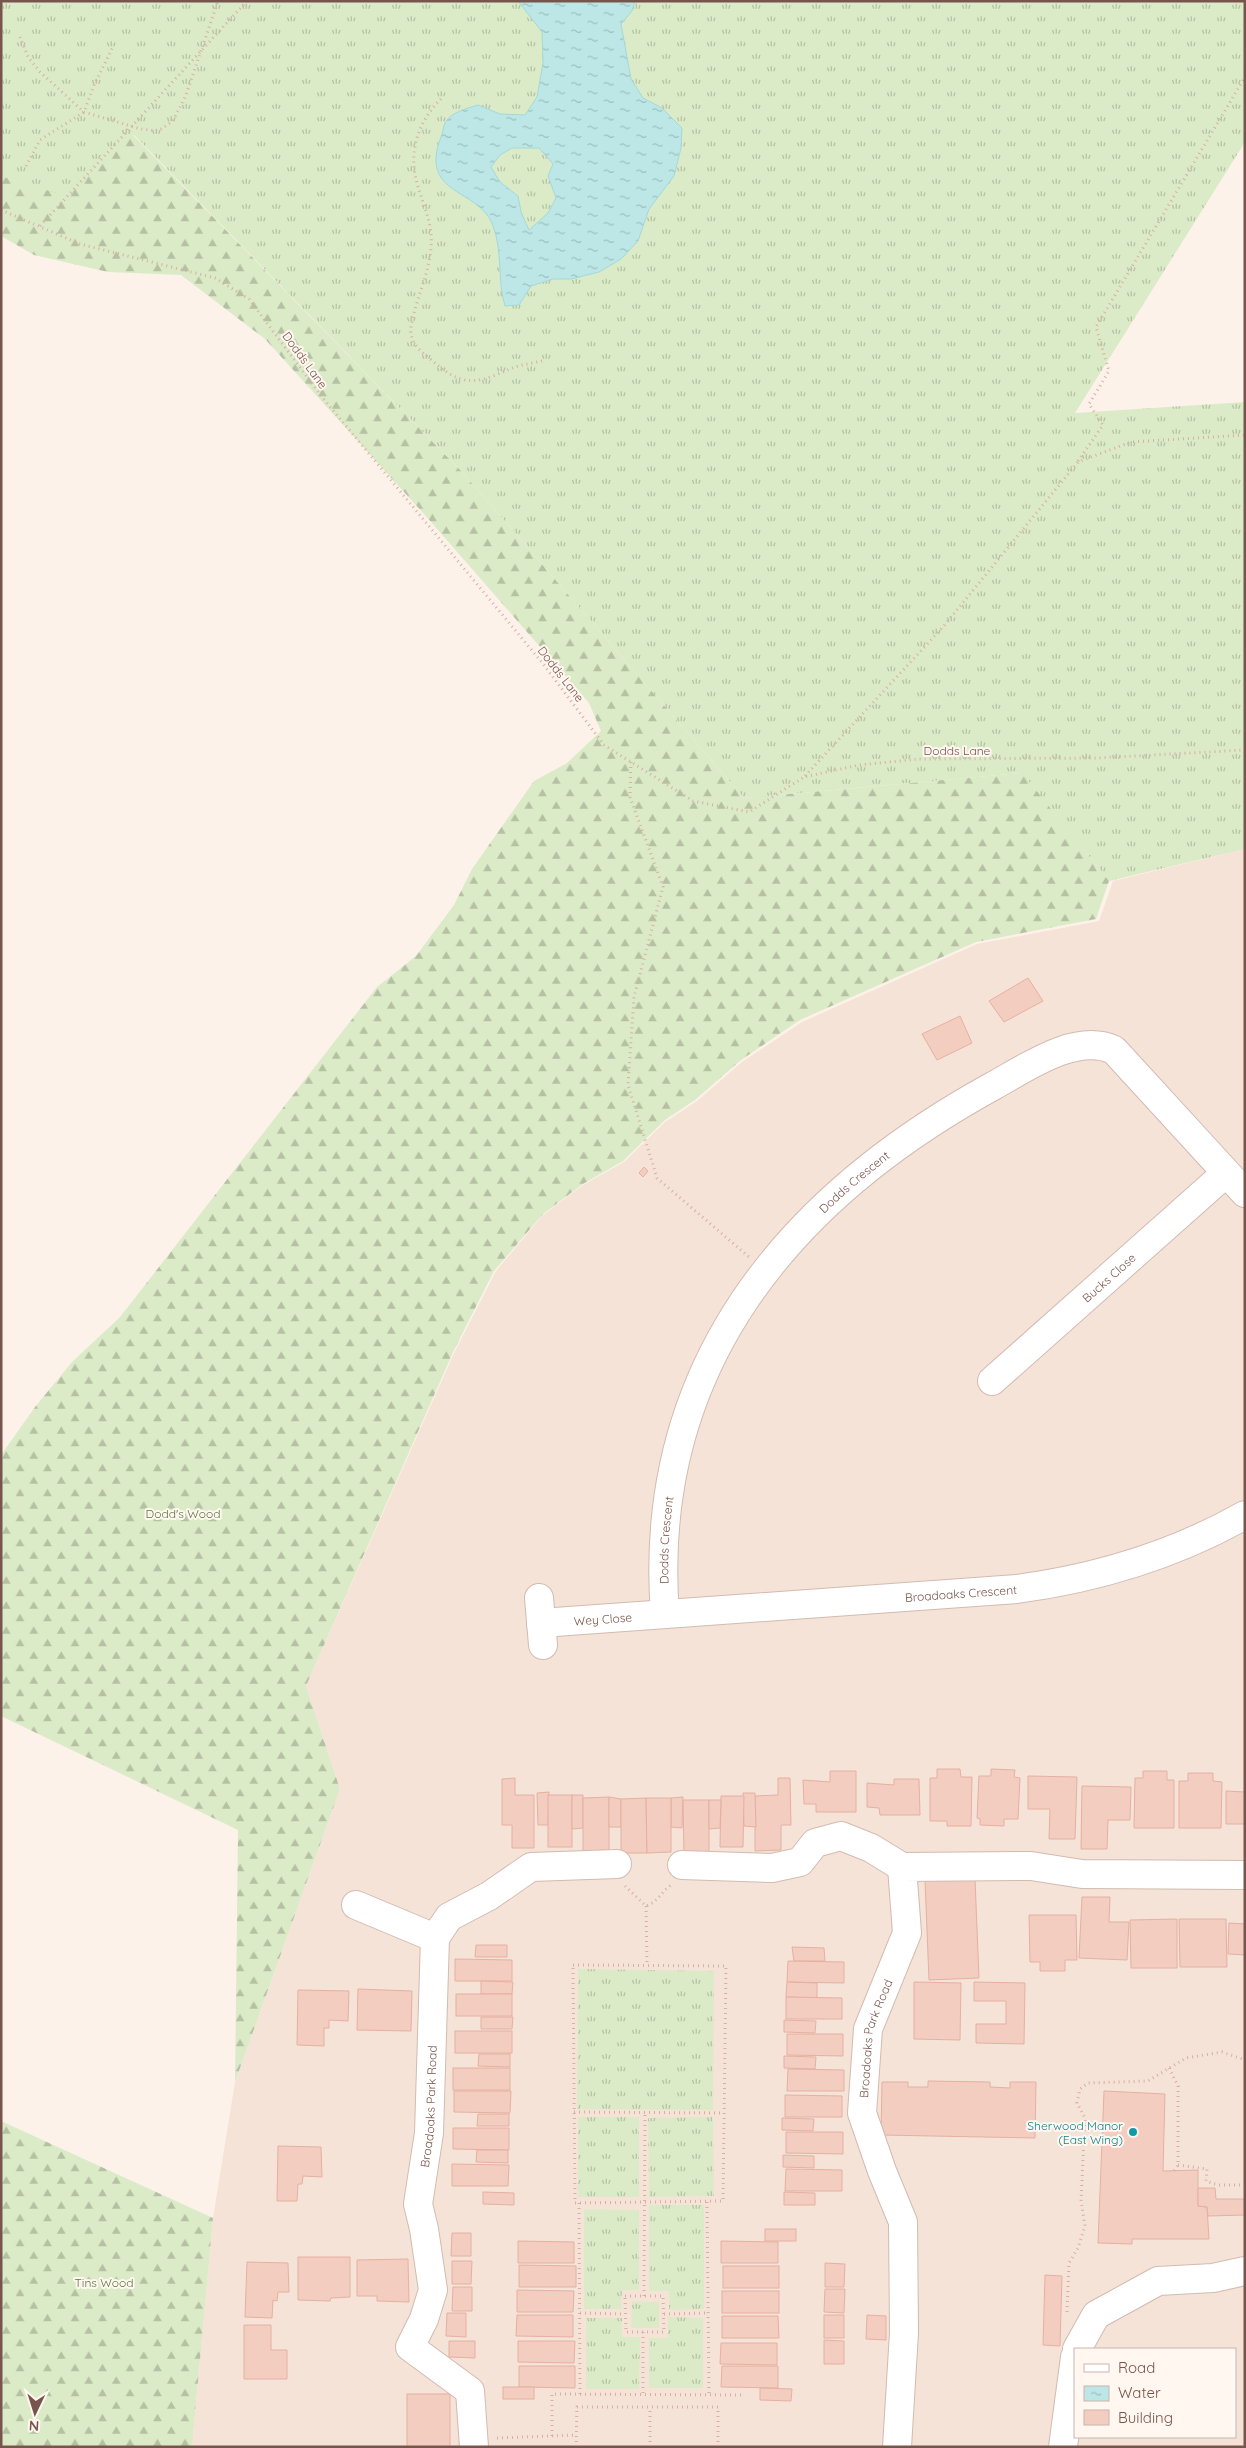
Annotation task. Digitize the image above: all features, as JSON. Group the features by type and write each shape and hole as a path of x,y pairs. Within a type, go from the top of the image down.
{"street":[{"name":"Dodds Crescent","path":"665,1614 663,1550 668,1486 685,1424 696,1393 725,1331 742,1302 765,1271 810,1219 859,1176 888,1154 973,1097 1018,1072 1080,1044 1104,1045 1114,1050 1245,1193"},
{"name":"Bucks Close","path":"992,1381 1226,1173"},
{"name":"Broadoaks Crescent","path":"665,1614 1017,1589 1059,1583 1135,1563 1168,1552 1214,1532 1245,1515"},
{"name":"Wey Close","path":"541,1622 665,1614"},
{"path":"688,1865 772,1868 800,1862 815,1843 841,1836 871,1848 902,1867 1032,1866 1082,1874 1245,1875"},
{"path":"356,1905 435,1938 449,1917 489,1896 531,1867 606,1864"},
{"name":"Broadoaks Park Road","path":"898,2447 904,2333 903,2222 882,2171 862,2113 868,2029 907,1933 902,1867"},
{"name":"Broadoaks Park Road","path":"435,1938 429,2132 418,2204 424,2229 433,2290 424,2319 410,2347 470,2391 474,2443"},
{"path":"1078,2348 1096,2315 1158,2280 1213,2278 1245,2271"},
{"path":"1063,2447 1074,2364"}],"path":[{"path":"20,37 28,57 40,72 84,112 132,126 158,131 174,122 186,95 218,1"},
{"path":"40,226 247,1"},
{"path":"26,166 40,140 84,112 94,85 114,45"},
{"path":"804,777 943,627 1078,462 1103,425 1090,404 1109,371 1096,327 1245,77"},
{"path":"441,99 428,111 420,129 416,146 414,167 431,234 429,260 411,328 413,341 425,355 450,374 463,380 490,379 516,367 545,360"},
{"name":"Dodds Lane","path":"1,210 80,244 215,278 249,299 322,397 544,665 604,745 692,801 749,812 804,777 859,765 919,759 1098,758 1245,750"},
{"path":"1078,462 1131,442 1245,435"},
{"path":"631,762 630,797 663,887 634,998 628,1085 657,1178 765,1271"},
{"path":"606,1864 607,1877 622,1882 646,1906 647,1965"},
{"path":"646,1906 655,1903 664,1890 674,1882 688,1879 688,1865"},
{"path":"573,1964 726,1966 723,2201 575,2203 574,2112 573,1964"},
{"path":"1066,2312 1069,2263 1078,2248 1086,2226 1081,2201 1085,2118 1078,2103 1080,2089 1088,2083 1148,2081 1186,2058 1222,2052 1245,2060"},
{"path":"1169,2068 1178,2086 1178,2164 1174,2171"},
{"path":"574,2112 724,2113"},
{"path":"644,2296 645,2113"},
{"path":"1178,2164 1206,2169 1206,2181 1218,2185 1245,2185"},
{"path":"707,2202 709,2395"},
{"path":"579,2203 580,2395"},
{"path":"625,2296 644,2296 663,2296 664,2332 626,2332 625,2296"},
{"path":"580,2313 625,2314"},
{"path":"664,2314 708,2313"},
{"path":"643,2332 644,2395"},
{"path":"552,2436 552,2394 744,2395"},
{"path":"576,2447 577,2407 718,2407 718,2447"},
{"path":"650,2407 650,2447"},
{"path":"474,2443 576,2435"}],"shaded area":[{"path":"1245,849 1245,2447 192,2447 213,2218 235,2082 340,1789 306,1686 455,1351 496,1271 543,1215 583,1185 624,1162 665,1122 697,1101 742,1062 802,1022 977,944 1099,921 1113,881"}],"green space":[{"path":"1,1 1245,1 1245,142 1075,413 1245,402 1245,849 1109,881 1021,773 744,798 463,473 134,135 63,196 1,176"},
{"name":"Dodd's Wood","path":"133,135 463,473 744,798 1022,773 1109,881 1096,919 976,942 800,1020 741,1060 695,1100 665,1120 623,1161 583,1184 543,1214 494,1271 454,1350 306,1686 340,1789 235,2082 238,1830 1,1716 1,1455 35,1407 72,1362 120,1317 377,987 416,956 454,905 472,869 534,781 567,763 601,731 589,703 424,514 265,339 181,275 108,272 34,255 1,236 1,176 63,195"},
{"path":"578,1969 714,1971 713,2110 577,2109"},
{"path":"578,2117 639,2117 639,2197 578,2197"},
{"path":"713,2117 714,2196 649,2197 648,2118"},
{"name":"Tins Wood","path":"1,2121 213,2218 192,2447 1,2447"},
{"path":"649,2205 704,2205 704,2309 669,2310 669,2291 649,2291"},
{"path":"584,2209 639,2210 639,2290 622,2290 621,2309 584,2309"},
{"path":"632,2301 659,2302 659,2328 631,2328"},
{"path":"668,2317 703,2318 703,2388 649,2388 649,2338 668,2338"},
{"path":"586,2318 622,2318 622,2337 640,2337 639,2389 586,2389"}],"water":[{"path":"518,1 635,1 632,11 621,24 631,79 643,98 662,108 682,128 681,148 674,176 649,209 638,241 621,259 599,272 571,279 553,279 531,286 519,305 505,306 501,286 498,246 493,226 486,214 476,204 444,181 438,170 436,156 447,119 459,111 478,105 500,114 525,115 537,97 543,63 542,32","holes":["512,148 539,148 553,164 548,176 556,198 548,213 529,230 521,212 518,196 500,182 491,167 500,155"]}],"building":[{"path":"1028,978 1043,1001 1004,1022 989,1001"},
{"path":"960,1016 972,1043 937,1060 922,1034"},
{"path":"644,1167 648,1171 643,1177 639,1173"},
{"path":"937,1769 960,1769 961,1777 972,1777 971,1826 947,1826 947,1821 930,1821 930,1778 937,1778"},
{"path":"991,1769 1015,1770 1014,1777 1020,1778 1018,1819 1004,1819 1004,1826 980,1825 980,1819 977,1818 979,1776 991,1776"},
{"path":"830,1771 856,1771 856,1812 816,1812 816,1804 804,1804 803,1780 830,1782"},
{"path":"1143,1771 1167,1771 1167,1780 1174,1780 1174,1828 1134,1828 1135,1778 1143,1778"},
{"path":"1188,1773 1213,1773 1213,1781 1222,1782 1221,1828 1179,1828 1179,1781 1188,1781"},
{"path":"1028,1776 1077,1777 1075,1839 1049,1839 1050,1809 1028,1809"},
{"path":"515,1778 515,1795 534,1795 534,1848 512,1848 512,1825 502,1825 502,1779"},
{"path":"778,1778 790,1778 791,1825 781,1825 781,1850 755,1851 755,1796 778,1795"},
{"path":"894,1779 919,1779 920,1815 880,1815 879,1808 867,1807 867,1783 894,1785"},
{"path":"1082,1786 1131,1787 1130,1820 1108,1820 1107,1849 1081,1849"},
{"path":"1226,1791 1245,1792 1245,1824 1226,1824"},
{"path":"549,1792 548,1825 538,1825 537,1793"},
{"path":"743,1793 755,1793 756,1827 744,1826"},
{"path":"548,1795 572,1795 572,1847 548,1847"},
{"path":"572,1795 583,1795 583,1828 572,1829"},
{"path":"721,1796 744,1796 743,1847 720,1847"},
{"path":"609,1797 609,1852 583,1852 583,1798"},
{"path":"609,1797 621,1799 621,1827 609,1827"},
{"path":"683,1797 682,1828 671,1827 671,1798"},
{"path":"646,1798 647,1853 621,1853 621,1799"},
{"path":"646,1798 671,1798 671,1852 647,1853"},
{"path":"683,1800 709,1800 709,1854 684,1854"},
{"path":"709,1800 721,1800 720,1828 709,1829"},
{"path":"975,1879 979,1978 929,1980 925,1880"},
{"path":"1082,1897 1110,1897 1109,1922 1129,1922 1127,1960 1079,1958"},
{"path":"1029,1915 1076,1915 1077,1960 1065,1960 1065,1971 1040,1971 1040,1962 1030,1962"},
{"path":"1177,1919 1177,1968 1131,1968 1130,1920"},
{"path":"1179,1919 1226,1919 1227,1967 1180,1967"},
{"path":"1229,1923 1245,1924 1245,1955 1228,1954"},
{"path":"476,1945 507,1945 507,1957 475,1957"},
{"path":"792,1947 824,1948 825,1961 794,1961"},
{"path":"455,1959 512,1960 512,1981 455,1981"},
{"path":"788,1961 844,1962 844,1983 787,1982"},
{"path":"481,1981 513,1982 512,1994 481,1994"},
{"path":"787,1982 817,1983 817,1998 786,1997"},
{"path":"914,1982 961,1983 960,2040 914,2039"},
{"path":"974,1982 1025,1983 1024,2044 976,2043 976,2024 1006,2024 1006,2001 974,2001"},
{"path":"358,1989 412,1991 411,2031 357,2030"},
{"path":"298,1990 349,1991 348,2021 329,2020 329,2028 324,2028 324,2046 297,2045"},
{"path":"456,1994 512,1994 512,2016 456,2016"},
{"path":"786,1997 842,1998 842,2019 786,2019"},
{"path":"481,2017 513,2017 512,2029 481,2029"},
{"path":"784,2020 816,2021 815,2033 784,2032"},
{"path":"455,2031 512,2031 512,2053 455,2053"},
{"path":"787,2034 843,2034 843,2056 787,2055"},
{"path":"479,2054 510,2054 510,2067 478,2066"},
{"path":"784,2056 816,2057 815,2069 784,2068"},
{"path":"453,2068 510,2068 510,2090 453,2090"},
{"path":"788,2069 844,2070 844,2091 787,2091"},
{"path":"928,2081 990,2082 990,2087 1010,2088 1010,2082 1036,2082 1035,2138 881,2135 882,2082 908,2082 908,2087 928,2087"},
{"path":"454,2091 511,2091 510,2113 454,2112"},
{"name":"Sherwood Manor (East Wing)","path":"1104,2091 1165,2094 1163,2171 1198,2170 1198,2206 1207,2207 1209,2239 1132,2239 1132,2244 1098,2243"},
{"path":"785,2095 842,2096 842,2117 785,2117"},
{"path":"478,2114 509,2114 509,2126 477,2126"},
{"path":"782,2118 814,2119 813,2131 782,2130"},
{"path":"453,2128 509,2128 509,2150 453,2149"},
{"path":"786,2132 843,2132 843,2154 786,2153"},
{"path":"278,2146 321,2147 322,2177 303,2176 302,2184 298,2184 297,2201 277,2201"},
{"path":"477,2150 508,2150 508,2163 476,2162"},
{"path":"783,2155 814,2156 814,2168 783,2167"},
{"path":"452,2164 509,2165 508,2186 452,2186"},
{"path":"786,2169 842,2170 842,2191 785,2191"},
{"path":"1198,2188 1215,2188 1216,2199 1245,2199 1245,2215 1208,2216 1207,2207 1198,2206"},
{"path":"483,2192 514,2193 514,2205 483,2204"},
{"path":"784,2192 815,2193 815,2205 784,2205"},
{"path":"765,2229 796,2229 796,2241 765,2241"},
{"path":"452,2233 471,2233 471,2256 451,2256"},
{"path":"518,2241 574,2242 574,2263 518,2263"},
{"path":"721,2241 778,2242 778,2263 721,2263"},
{"path":"298,2257 350,2257 350,2297 331,2298 330,2301 298,2300"},
{"path":"408,2259 409,2302 377,2301 377,2296 357,2296 357,2260"},
{"path":"452,2261 472,2261 471,2284 452,2284"},
{"path":"247,2262 288,2263 289,2292 278,2292 277,2301 273,2300 272,2318 245,2317"},
{"path":"825,2263 845,2264 844,2287 825,2287"},
{"path":"519,2265 576,2266 576,2287 519,2287"},
{"path":"723,2266 779,2266 779,2288 723,2288"},
{"path":"1045,2275 1062,2276 1060,2346 1043,2345"},
{"path":"453,2287 472,2287 472,2311 452,2311"},
{"path":"825,2289 845,2289 844,2313 824,2312"},
{"path":"517,2290 574,2291 573,2312 517,2312"},
{"path":"722,2291 779,2291 779,2313 722,2313"},
{"path":"447,2313 466,2313 466,2337 446,2336"},
{"path":"517,2315 573,2315 573,2337 516,2336"},
{"path":"824,2315 844,2315 844,2338 824,2338"},
{"path":"867,2315 886,2316 886,2340 866,2339"},
{"path":"722,2316 778,2316 779,2338 722,2338"},
{"path":"244,2325 271,2325 271,2350 287,2350 287,2379 244,2379"},
{"path":"824,2340 844,2341 844,2364 824,2364"},
{"path":"449,2341 475,2341 475,2358 449,2357"},
{"path":"518,2341 575,2341 574,2363 518,2362"},
{"path":"721,2343 777,2343 777,2365 720,2364"},
{"path":"519,2366 575,2366 575,2388 519,2387"},
{"path":"722,2366 778,2366 778,2388 721,2387"},
{"path":"503,2387 534,2387 534,2399 503,2399"},
{"path":"760,2388 792,2389 791,2401 760,2400"},
{"path":"407,2394 450,2394 450,2447 407,2447"}],"place":[{"name":"Sherwood Manor (East Wing)","path":"1133,2132"}]}
